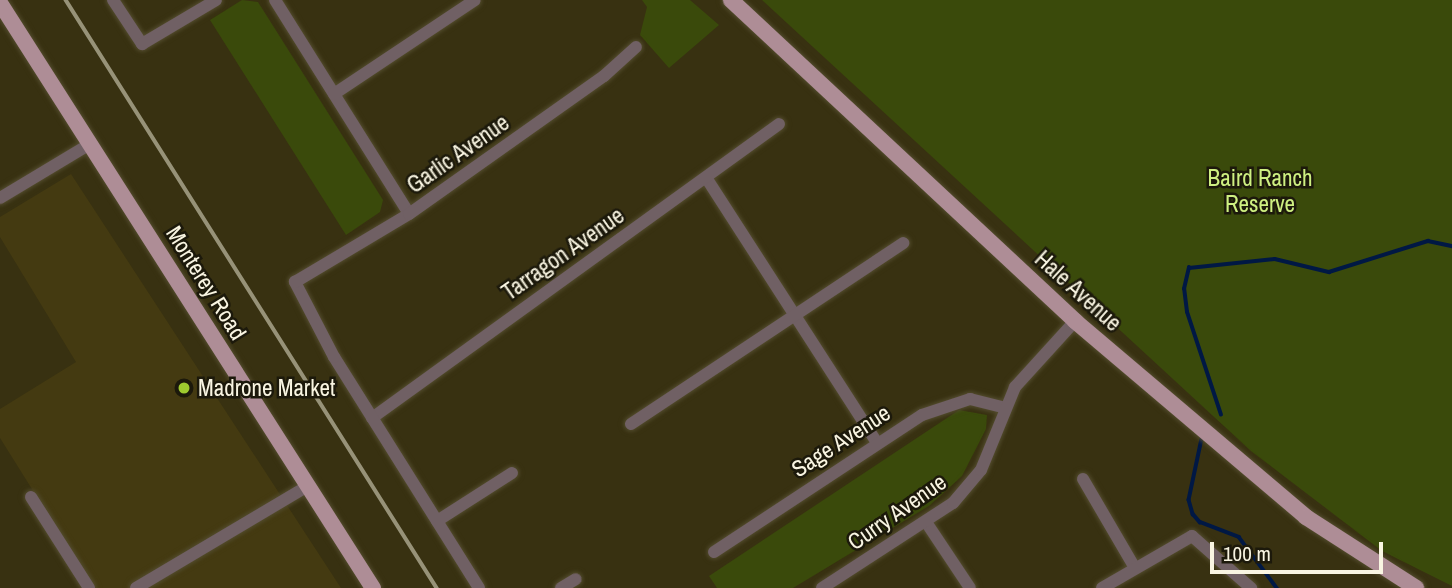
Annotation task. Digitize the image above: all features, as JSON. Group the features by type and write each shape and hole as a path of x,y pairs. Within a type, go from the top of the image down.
{"main road":[{"name":"Hale Avenue","path":"731,0 1075,321 1306,517 1416,588"},
{"name":"Monterey Road","path":"0,5 373,588"}],"street":[{"path":"113,0 142,44 216,0"},
{"path":"275,0 409,214"},
{"path":"334,94 475,0"},
{"name":"Garlic Avenue","path":"372,418 334,357 295,282 409,214 604,76 636,47"},
{"name":"Tarragon Avenue","path":"372,418 707,179 779,124"},
{"path":"0,198 90,144"},
{"path":"707,179 796,311 876,441"},
{"path":"631,424 796,311 903,243"},
{"name":"Curry Avenue","path":"822,588 953,503 981,470 1003,407 1015,387 1075,321"},
{"name":"Sage Avenue","path":"714,552 876,441 953,401 970,399 1003,407"},
{"path":"372,418 479,588"},
{"path":"437,521 512,473"},
{"path":"1083,479 1135,568"},
{"path":"136,588 307,486"},
{"path":"31,497 89,588"},
{"path":"926,522 970,588"},
{"path":"1102,588 1192,536 1251,588"},
{"path":"561,588 576,579"}],"shaded area":[{"path":"71,174 341,588 94,588 0,438 0,409 76,362 0,237 0,217"}],"green space":[{"path":"242,0 258,2 383,200 380,212 346,235 210,20"},
{"path":"642,0 690,0 719,25 669,68 640,35 647,7"},
{"name":"Baird Ranch Reserve","path":"762,0 1452,0 1452,586 1382,551 1251,451"},
{"path":"959,410 987,415 986,429 962,476 929,506 793,588 717,588 709,576"}],"waterway":[{"path":"1221,415 1187,312 1184,289 1189,268 1275,259 1329,272 1428,241 1452,246"},
{"path":"1202,439 1189,500 1193,514 1200,522 1239,537 1277,588"}],"railway":[{"path":"66,0 437,588"}],"place":[{"name":"Madrone Market","path":"184,388"}]}
